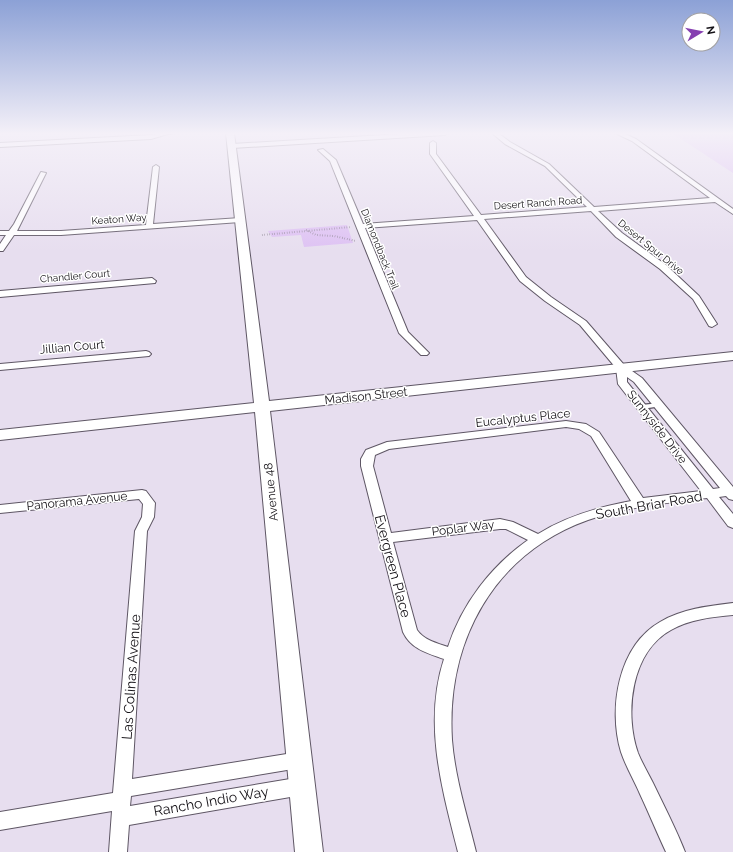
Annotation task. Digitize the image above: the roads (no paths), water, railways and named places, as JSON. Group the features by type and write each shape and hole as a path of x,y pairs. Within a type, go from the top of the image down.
{"main road":[{"name":"Avenue 48","path":"235,173 262,408 309,852"},
{"name":"Madison Street","path":"0,435 262,408 733,356"}],"street":[{"path":"0,249 18,224 43,173"},
{"path":"149,227 155,173"},
{"name":"Diamondback Trail","path":"337,173 356,227 404,333 424,353"},
{"path":"446,173 522,279 548,299 584,323 621,368"},
{"name":"Desert Spur Drive","path":"555,173 619,235 672,274 696,298 712,324"},
{"path":"679,173 733,212"},
{"name":"Desert Ranch Road","path":"356,227 717,200"},
{"name":"Keaton Way","path":"0,233 61,233 240,220"},
{"name":"Chandler Court","path":"0,294 152,281"},
{"name":"Jillian Court","path":"0,367 146,354"},
{"name":"Sunnyside Drive","path":"621,368 638,380 732,493"},
{"name":"Sunnyside Drive","path":"621,368 622,382 733,523"},
{"name":"Eucalyptus Place","path":"370,453 387,446 566,424 582,426 595,434 640,504"},
{"name":"Evergreen Place","path":"370,453 367,459 367,466 410,632 415,639 422,644 452,655"},
{"name":"South Briar Road","path":"467,852 446,766 444,703 446,676 466,617 491,582 521,551 551,531 583,517 640,504 710,494 732,493"},
{"name":"Panorama Avenue","path":"0,509 142,494 149,503"},
{"name":"Las Colinas Avenue","path":"118,852 141,531 148,517 149,503"},
{"name":"Poplar Way","path":"386,538 508,524 538,539"},
{"path":"676,852 630,753 624,722 626,690 630,673 637,656 646,642 656,632 685,617 701,613 733,609"},
{"name":"Rancho Indio Way","path":"122,802 299,760"},
{"name":"Rancho Indio Way","path":"122,802 302,786"},
{"path":"0,821 122,802"}],"lane":[{"path":"642,407 659,405"}]}
